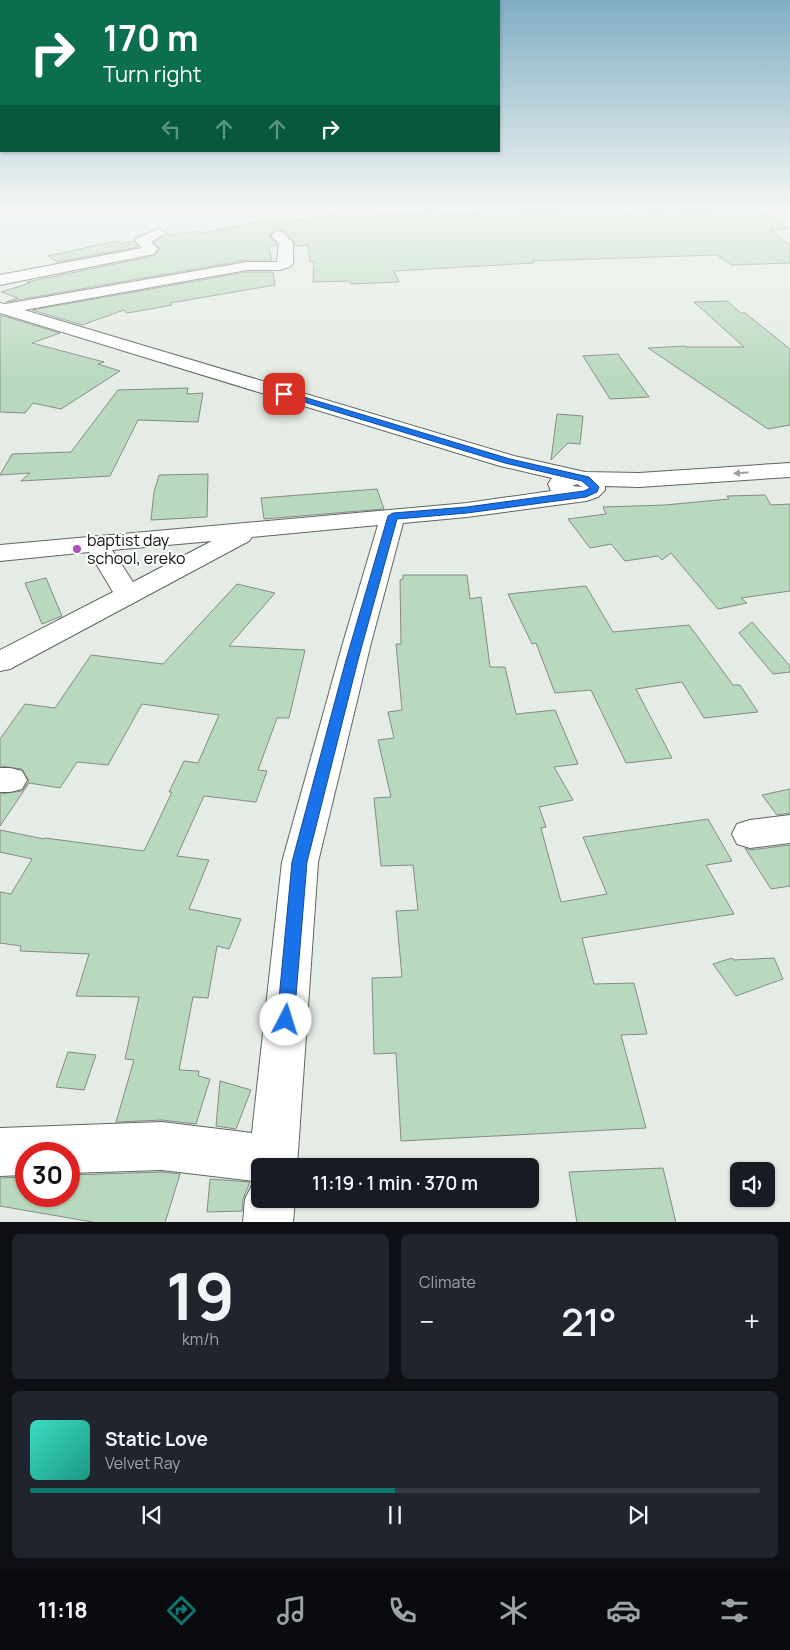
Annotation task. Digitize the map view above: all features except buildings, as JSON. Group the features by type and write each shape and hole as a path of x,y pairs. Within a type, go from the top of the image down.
{"street":[{"path":"0,280 82,264"},
{"path":"1,314 247,266 280,266 284,264"},
{"path":"1,314 52,337 448,455 576,486 647,496 790,485"},
{"path":"0,553 467,510 576,486 790,470"},
{"path":"274,1158 300,862 352,662 393,516"},
{"path":"0,662 252,530"},
{"path":"96,544 128,595"},
{"path":"750,834 790,829"},
{"path":"0,1152 162,1146 251,1169"},
{"path":"268,1222 269,1208"}],"place":[{"name":"baptist day school, ereko","path":"77,549"}],"route":[{"path":"284,394 508,461 574,478 586,479 595,487 591,492 580,495 575,494 467,510 393,516 352,660 300,862 286,1020"}]}
